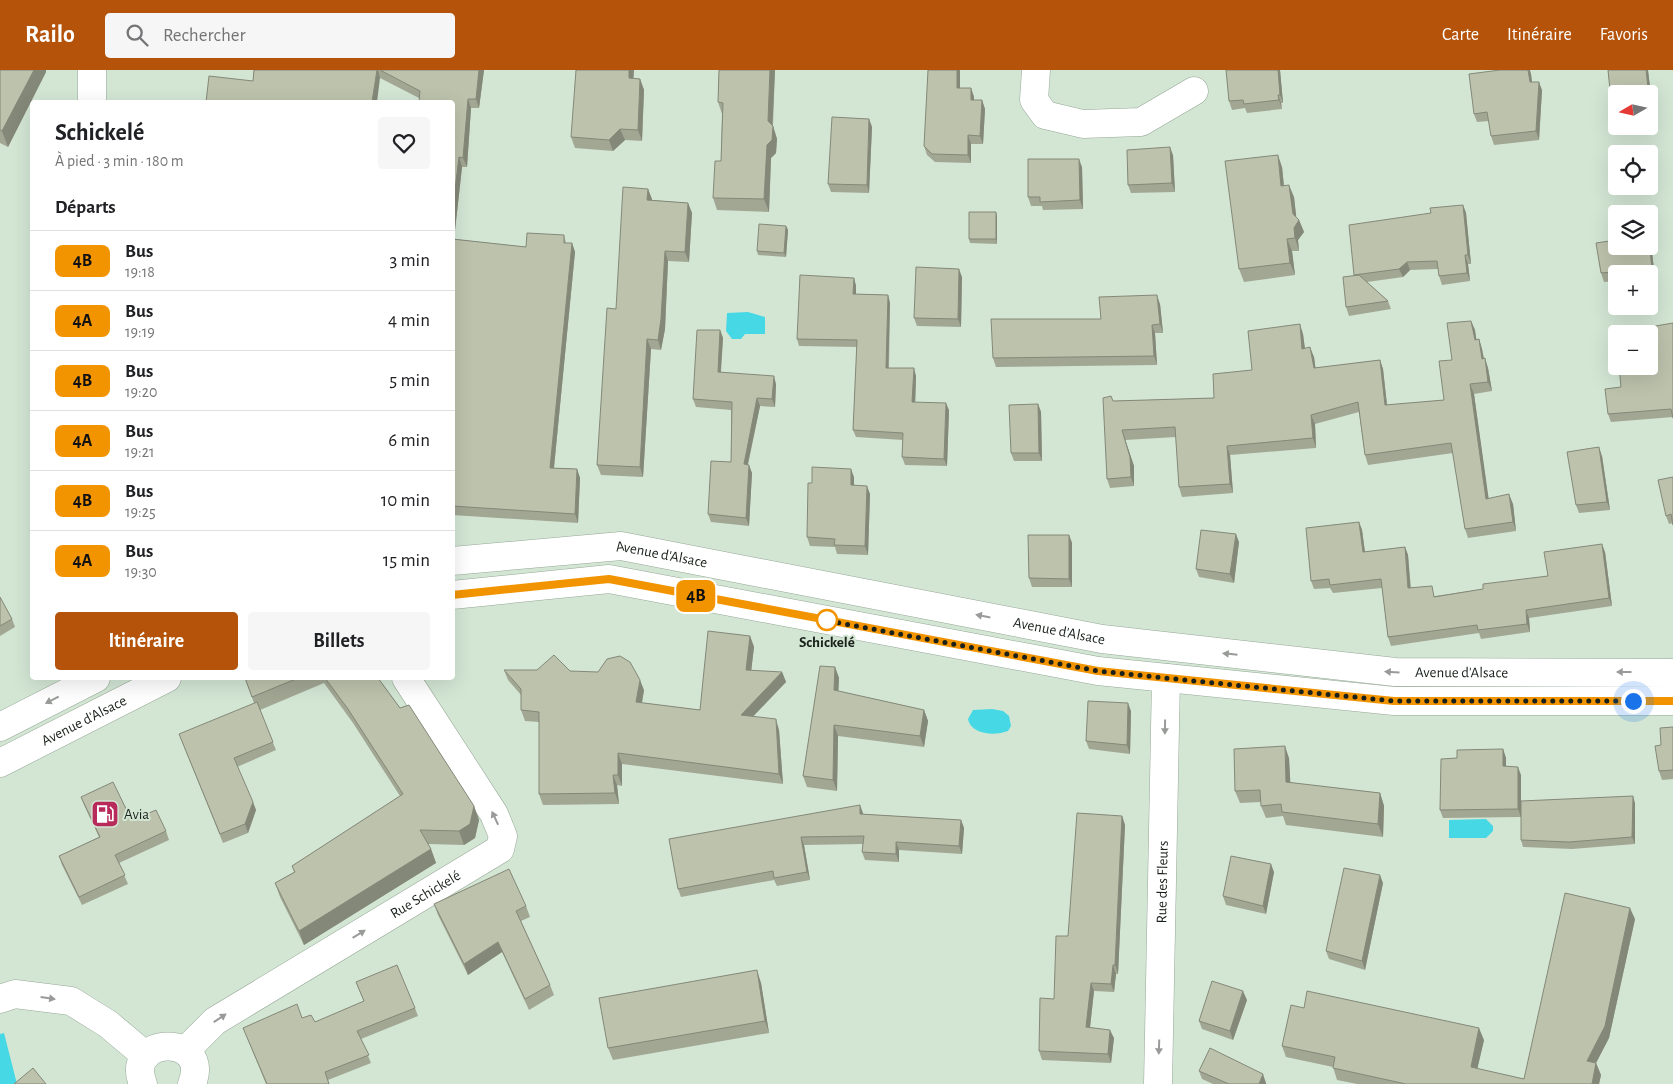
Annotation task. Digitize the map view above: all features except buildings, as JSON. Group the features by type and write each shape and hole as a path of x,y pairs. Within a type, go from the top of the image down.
{"main road":[{"path":"92,70 92,100"},
{"path":"1036,70 1034,100 1045,115 1082,124 1142,122 1194,91"},
{"name":"Avenue d'Alsace","path":"455,561 621,546 1102,639 1395,672 1673,673"},
{"name":"Avenue d'Alsace","path":"455,595 609,579 1098,671 1394,701 1673,701"},
{"name":"Rue des Fleurs","path":"1158,1084 1166,678"},
{"path":"0,727 92,680"},
{"name":"Avenue d'Alsace","path":"0,763 163,680"},
{"name":"Rue Schickelé","path":"184,1051 215,1021 500,849 504,836 494,814 407,680"},
{"path":"0,999 15,994 71,1002 108,1024 146,1056"},
{"path":"143,1084 140,1072 146,1056 160,1046 169,1045 184,1051 194,1065 195,1074 192,1084"}],"water":[{"path":"748,312 765,317 765,334 745,334 741,339 732,339 726,331 727,313"},
{"path":"992,709 1003,711 1009,716 1011,726 1008,731 1003,733 984,733 970,724 968,719 973,710"},
{"path":"1486,819 1493,826 1493,831 1486,838 1449,838 1449,820"},
{"path":"4,1033 17,1084 0,1084 0,1034"}],"bus line":[{"name":"4B","path":"455,595 609,579 1098,671 1394,701 1673,701"}],"place":[{"name":"Schickelé","path":"827,620"},
{"name":"Avia","path":"105,814"}],"route":[{"path":"827,620 824,620 1098,671 1185,680 1394,701 1633,701"}]}
